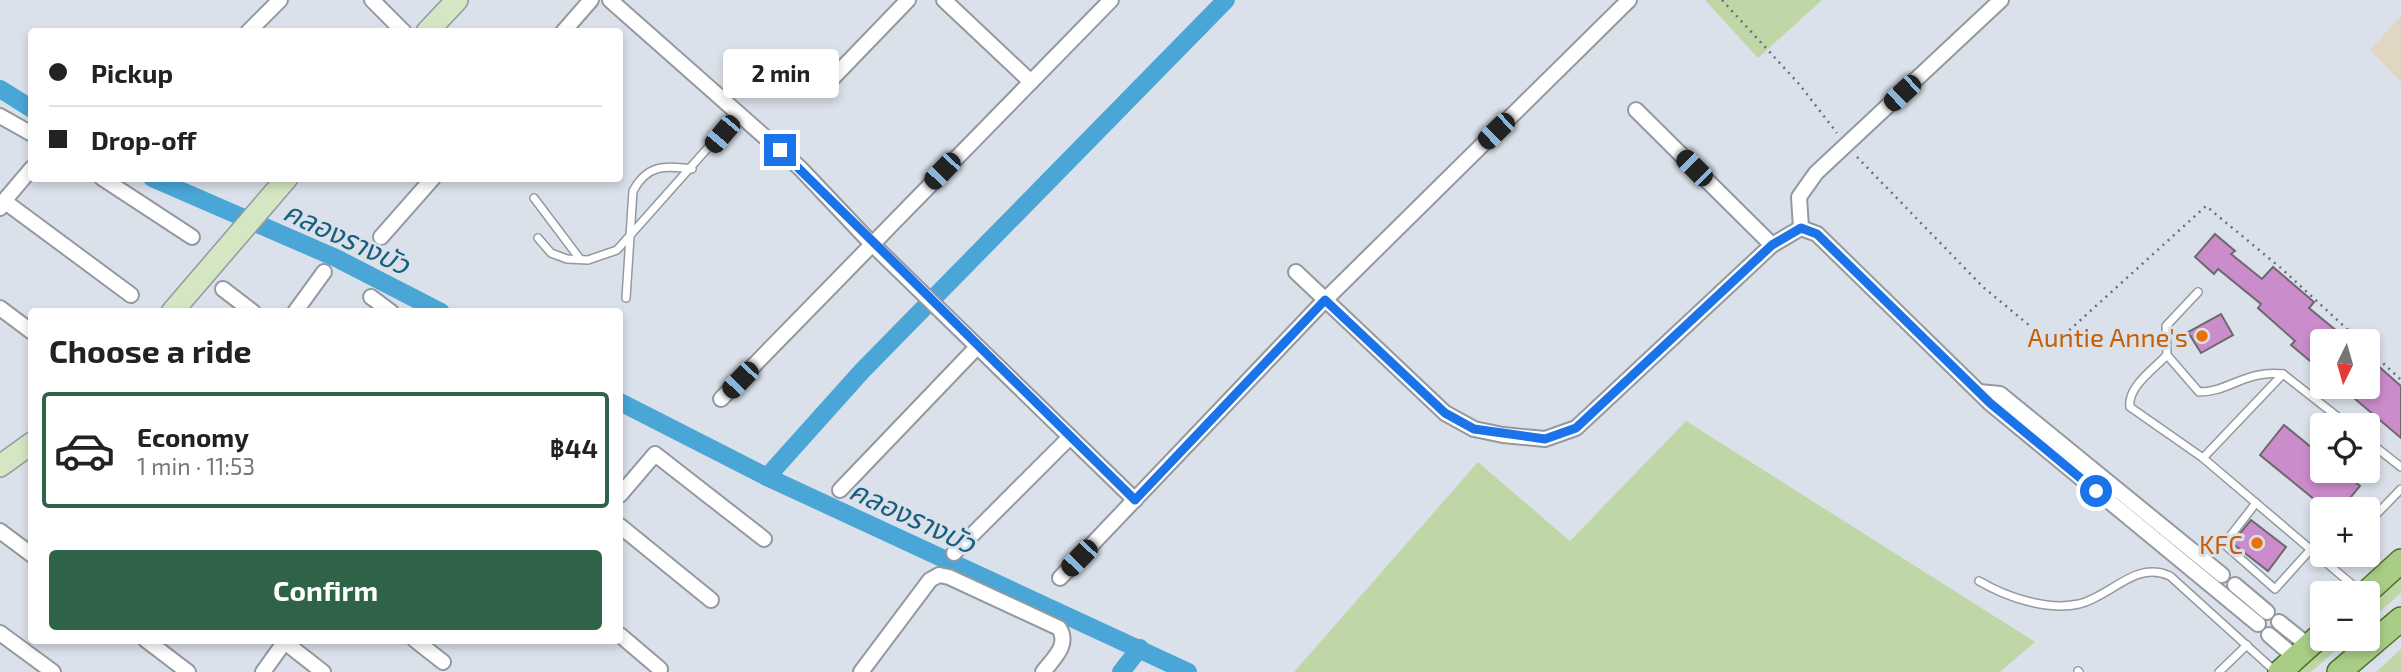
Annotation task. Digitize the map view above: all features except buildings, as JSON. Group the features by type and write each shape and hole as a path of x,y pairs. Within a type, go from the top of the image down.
{"main road":[{"path":"2378,581 2401,561"},
{"path":"2339,672 2401,619"}],"street":[{"path":"252,28 280,0"},
{"path":"372,0 400,28"},
{"path":"568,28 592,0"},
{"path":"610,0 800,169 871,243 1135,500"},
{"path":"827,84 908,0"},
{"path":"944,0 1031,82"},
{"path":"721,400 871,243 1111,0"},
{"path":"1060,578 1325,300 1629,0"},
{"path":"1801,228 1799,197 1816,173 2001,0"},
{"path":"429,28 449,3"},
{"path":"260,20 267,28"},
{"path":"1636,110 1772,245"},
{"path":"0,116 28,132"},
{"path":"28,173 2,204 131,295"},
{"path":"108,182 192,237"},
{"path":"175,308 283,182"},
{"path":"381,237 429,182"},
{"path":"1296,272 1445,413 1474,429 1545,439 1576,428 1772,245 1801,228"},
{"path":"1801,228 1817,234 1979,392 2000,394 2057,450 2123,503 2222,575"},
{"path":"298,308 324,272"},
{"path":"222,289 248,308"},
{"path":"371,297 386,308"},
{"path":"0,308 28,329"},
{"path":"840,489 977,347"},
{"path":"954,553 1070,437"},
{"path":"0,466 28,446"},
{"path":"623,491 655,454 764,538"},
{"path":"2123,503 2192,570 2258,624"},
{"path":"623,528 711,600"},
{"path":"0,531 28,552"},
{"path":"2192,570 2202,558"},
{"path":"861,672 930,580 939,575 949,576 1059,628 1063,646 1043,672"},
{"path":"2235,585 2267,612"},
{"path":"2240,610 2250,598"},
{"path":"2279,622 2297,656"},
{"path":"0,633 53,672"},
{"path":"2269,635 2297,656"},
{"path":"623,638 660,669"},
{"path":"151,644 188,672"},
{"path":"263,672 283,644"},
{"path":"289,644 323,672"},
{"path":"420,644 443,662"}],"lane":[{"path":"538,238 551,253 580,259 617,250 692,169 738,114"},
{"path":"626,299 633,191 641,177 670,166 692,169"},
{"path":"534,198 580,259"},
{"path":"2198,292 2166,326 2166,355 2199,392 2210,392 2264,372 2283,374 2333,413"},
{"path":"2166,355 2133,391 2129,399 2130,407 2203,458 2310,548"},
{"path":"2203,458 2283,374"},
{"path":"2380,450 2401,467"},
{"path":"2380,511 2401,489"},
{"path":"2256,503 2224,544 2275,589 2310,550"},
{"path":"2334,567 2350,581"},
{"path":"1979,581 1999,593 2061,605 2080,603 2133,576 2161,572 2170,576 2247,645 2297,656"},
{"path":"2219,672 2247,645"}],"path":[{"path":"1722,0 1799,83 1846,144 1893,197 1983,287 2053,345 2206,206 2347,329"},
{"path":"2380,360 2401,380"}],"shaded area":[{"path":"2401,16 2401,82 2370,50"}],"green space":[{"path":"1705,0 1822,0 1758,58"},
{"path":"1686,421 2035,642 2000,672 1294,672 1478,462 1570,541"},
{"path":"2401,576 2401,593 2380,611 2380,595"},
{"path":"2401,649 2401,672 2376,672"},
{"path":"2318,651 2335,651 2311,672 2294,672"}],"waterway":[{"path":"767,477 862,371 1226,0"},
{"name":"คลองรางบัว","path":"0,89 28,106"},
{"name":"คลองรางบัว","path":"161,182 336,258 433,308"},
{"name":"คลองรางบัว","path":"623,404 767,477 1188,672"},
{"path":"1121,672 1140,648"}],"place":[{"name":"Auntie Anne's","path":"2202,336"},
{"name":"KFC","path":"2257,543"}],"route":[{"path":"780,150 871,243 1135,500 1325,300 1445,413 1474,429 1545,439 1576,428 1772,245 1793,230 1801,228 1817,234 1990,403 2096,491"}]}
